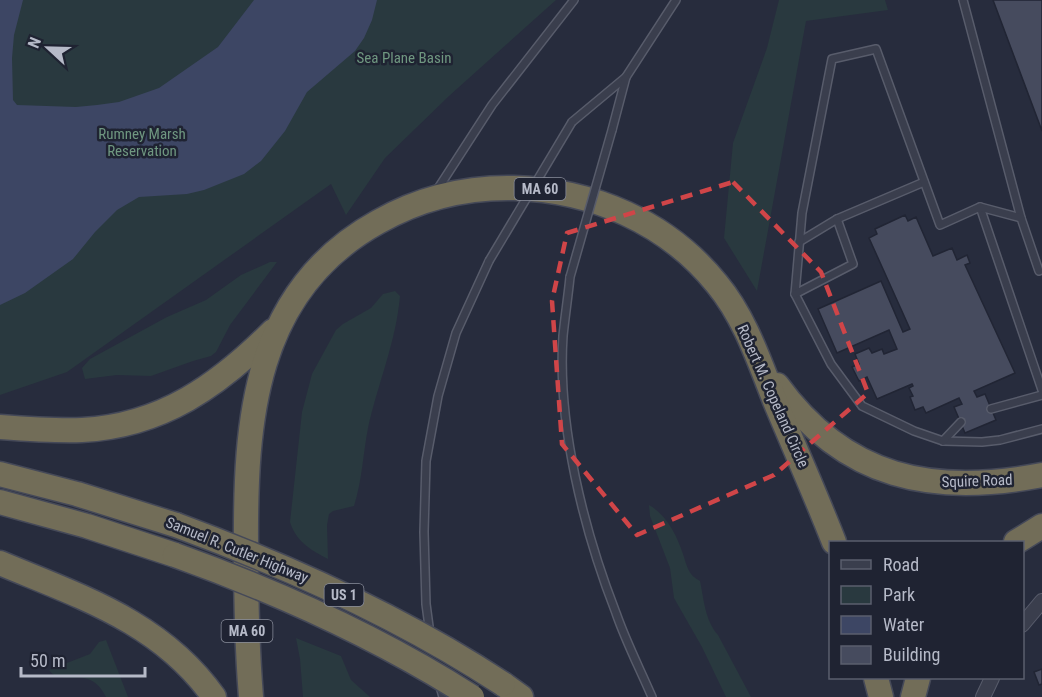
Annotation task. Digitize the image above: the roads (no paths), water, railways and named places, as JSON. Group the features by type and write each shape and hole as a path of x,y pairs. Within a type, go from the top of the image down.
{"highway":[{"name":"Robert M. Copeland Circle","path":"251,697 246,600 247,469 257,391 264,366 280,323 305,282 346,242 386,217 430,200 474,190 537,189 574,195 625,213 666,237 710,275 725,293 753,344 833,541"},
{"path":"0,427 52,430 98,428 158,413 187,400 217,381 245,358 280,323"},
{"name":"Squire Road","path":"753,344 772,378 800,413 837,446 872,465 903,476 943,483 989,483 1042,476"},
{"name":"Samuel R. Cutler Highway","path":"0,474 77,494 176,525 249,553 348,597 442,645 512,690"},
{"name":"Samuel R. Cutler Highway","path":"0,502 87,526 175,555 232,577 325,617 419,665 472,697"},
{"path":"1019,541 1042,526"},
{"path":"0,563 99,605 138,625 158,638 183,661 214,697"},
{"path":"876,679 881,697"},
{"path":"913,697 918,679"}],"street":[{"path":"1024,624 1042,601"},
{"path":"983,697 992,679"}],"lane":[{"path":"430,200 492,105 574,0"},
{"path":"432,649 426,604 424,532 426,461 438,396 456,333 489,261 572,122 626,77 676,0"},
{"path":"963,0 1021,218 1041,271 1042,281"},
{"path":"1021,218 980,207 940,225 876,49 832,59 802,213 795,294 831,364 862,406 914,431 943,441 999,440 1042,429"},
{"path":"626,77 570,277 563,337 564,391 570,447 590,534 616,614 652,697"},
{"path":"799,242 837,219 924,182"},
{"path":"980,207 1042,390"},
{"path":"795,294 853,264 837,219"},
{"path":"991,409 1042,395"},
{"path":"943,441 961,422"},
{"path":"434,660 443,697"}],"water":[{"path":"0,0 23,0 14,35 13,100 17,105 76,107 119,102 159,88 218,47 254,0 377,0 372,20 355,51 307,92 285,131 261,161 244,174 204,190 187,194 139,197 117,210 73,259 25,293 0,305"}],"park label":[{"name":"Sea Plane Basin","path":"404,58"},
{"name":"Rumney Marsh Reservation","path":"142,142"}]}
